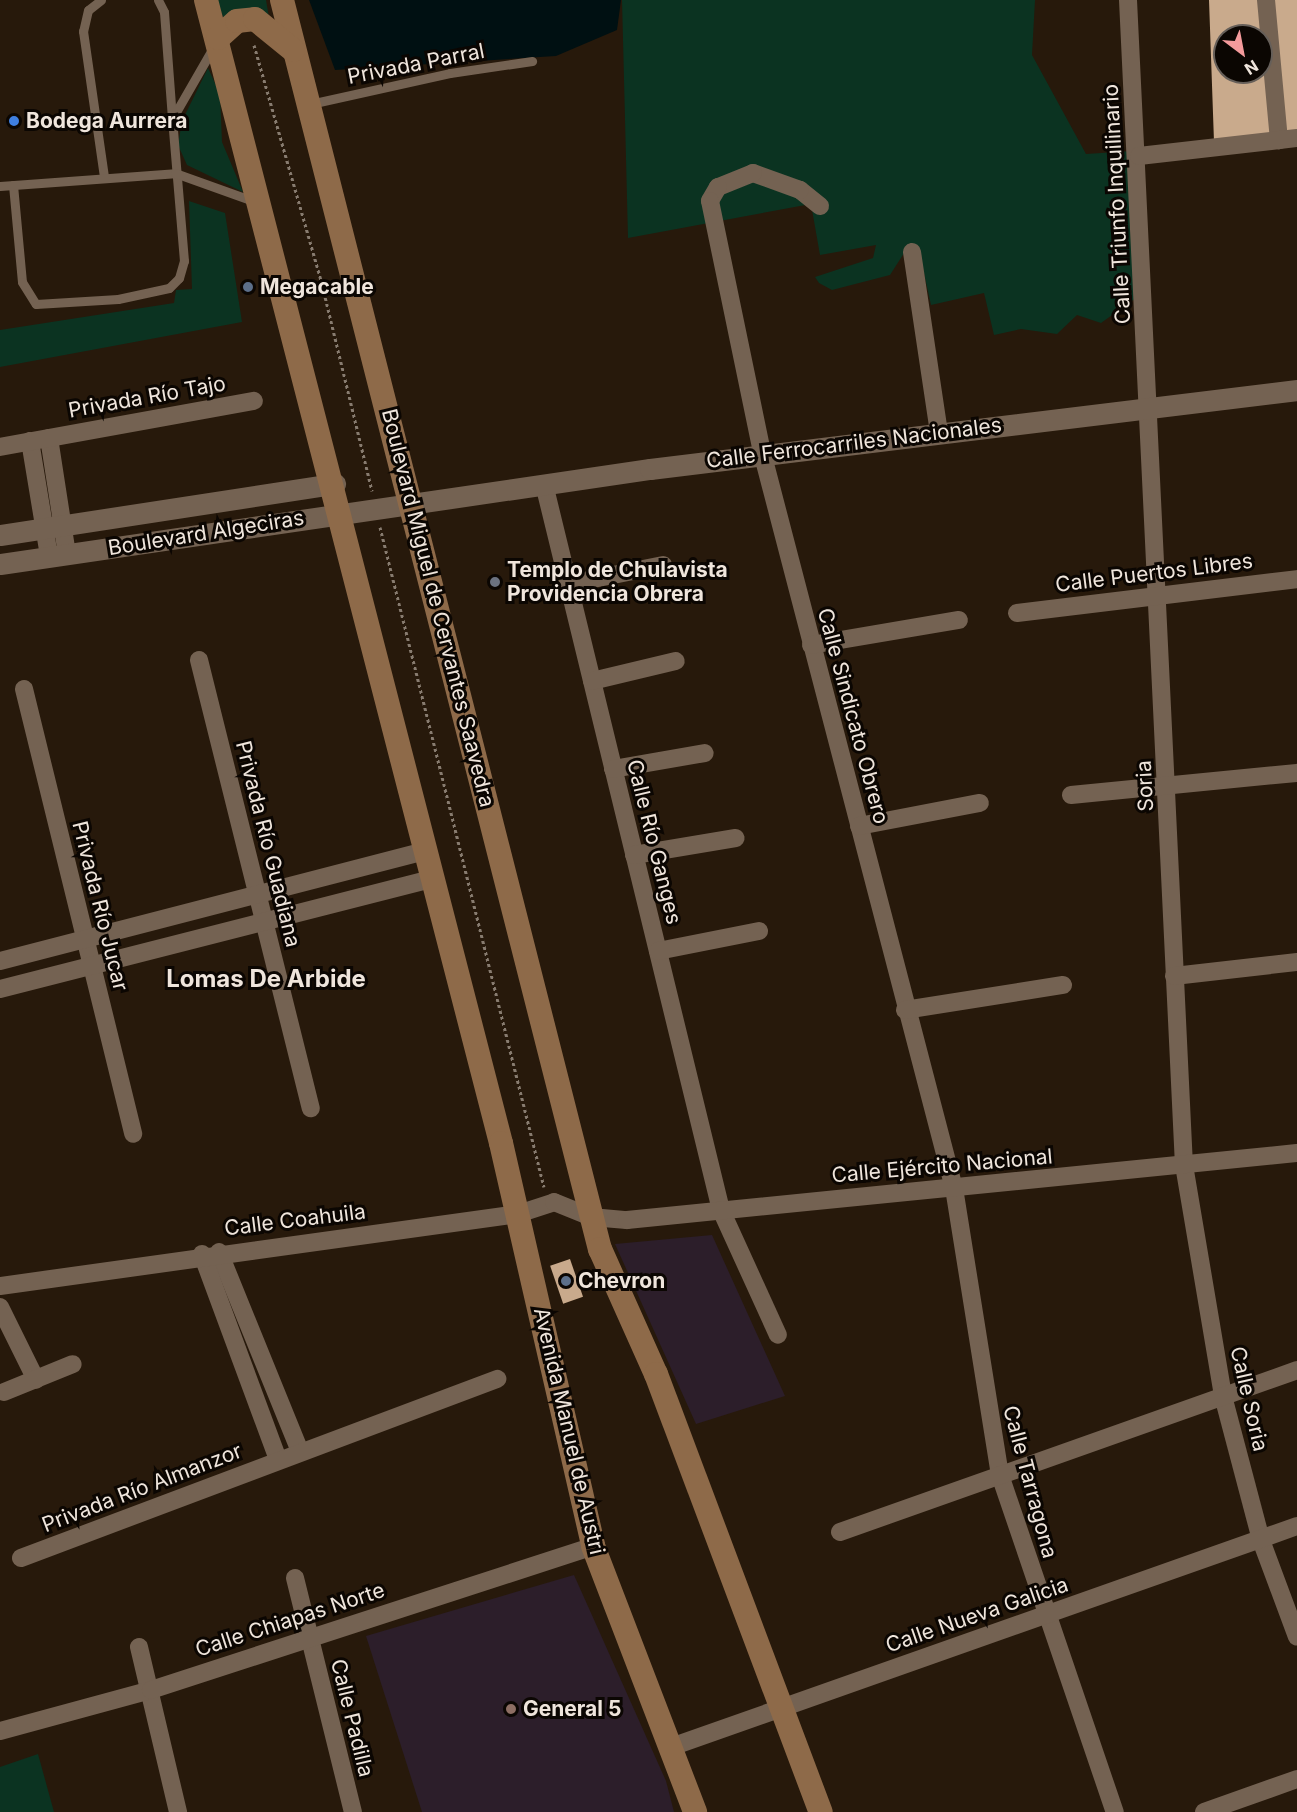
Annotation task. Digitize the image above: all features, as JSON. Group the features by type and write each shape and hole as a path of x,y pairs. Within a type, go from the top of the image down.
{"main road":[{"path":"206,0 218,38 335,484 432,879 518,1214"},
{"name":"Boulevard Miguel de Cervantes Saavedra","path":"282,0 591,1217 781,1705 820,1812"},
{"path":"218,38 247,18 260,20 293,50"},
{"name":"Avenida Manuel de Austri","path":"518,1214 592,1546 695,1812"}],"street":[{"name":"Calle Triunfo Inquilinario","path":"1128,0 1139,156 1150,405"},
{"path":"1139,156 1288,139 1266,0"},
{"name":"Calle Sindicato Obrero","path":"820,206 800,190 753,173 718,187 710,201 763,456 905,1010 954,1188"},
{"path":"912,252 939,432"},
{"name":"Calle Ferrocarriles Nacionales","path":"411,503 1150,405 1297,390"},
{"name":"Privada Río Tajo","path":"0,447 254,401"},
{"name":"Soria","path":"1150,405 1184,1165"},
{"name":"Privada Río Tajo","path":"49,438 52,527"},
{"name":"Privada Río Tajo","path":"30,441 58,555"},
{"name":"Boulevard Algeciras","path":"0,535 335,484"},
{"name":"Calle Río Ganges","path":"544,484 721,1210 778,1335"},
{"name":"Boulevard Algeciras","path":"0,564 411,503"},
{"path":"568,584 663,565"},
{"name":"Calle Puertos Libres","path":"1017,613 1157,593 1297,579"},
{"path":"811,645 958,620"},
{"name":"Privada Río Guadiana","path":"199,660 311,1108"},
{"path":"592,681 676,661"},
{"name":"Privada Río Jucar","path":"24,689 133,1134"},
{"path":"613,769 705,753"},
{"path":"1071,795 1297,773"},
{"path":"859,826 980,803"},
{"path":"634,855 736,838"},
{"path":"0,961 426,851"},
{"path":"0,989 432,879"},
{"path":"658,951 759,931"},
{"path":"1174,976 1297,962"},
{"path":"905,1010 1063,986"},
{"name":"Calle Ejército Nacional","path":"591,1217 627,1220 1297,1153"},
{"name":"Calle Soria","path":"1184,1165 1222,1396 1261,1540 1297,1636"},
{"name":"Calle Tarragona","path":"954,1188 1000,1475 1045,1617 1115,1812"},
{"name":"Calle Coahuila","path":"0,1286 211,1253 518,1214 548,1204 563,1202 591,1217"},
{"path":"211,1253 300,1451"},
{"path":"211,1253 278,1460"},
{"path":"0,1306 36,1380"},
{"path":"4,1392 73,1364"},
{"path":"840,1532 1297,1370"},
{"name":"Privada Río Almanzor","path":"21,1558 300,1451 497,1379"},
{"name":"Calle Nueva Galicia","path":"671,1747 781,1705 1045,1617 1297,1526"},
{"name":"Calle Chiapas Norte","path":"0,1731 151,1690 308,1636 592,1546"},
{"name":"Calle Padilla","path":"295,1578 353,1812"},
{"path":"139,1647 178,1812"},
{"path":"1204,1812 1297,1779"}],"lane":[{"path":"101,0 88,10 83,31 104,177"},
{"path":"13,185 22,282 29,298 44,307 154,292 175,284 184,261 175,173 164,12 158,0"},
{"path":"172,119 218,38"},
{"name":"Privada Parral","path":"308,105 410,80 532,61"},
{"path":"0,186 175,173 260,204"}],"path":[{"path":"247,18 321,280 548,1204"}],"shaded area":[{"path":"309,0 621,0 617,30 556,56 335,70"},
{"path":"712,1235 785,1396 696,1424 615,1244"},
{"name":"General 5","path":"574,1575 666,1781 674,1812 422,1812 366,1636"}],"green space":[{"path":"216,0 266,0 270,23 226,24"},
{"path":"622,0 1035,0 1032,55 1086,154 1132,151 1140,295 1101,323 1077,315 1057,334 1021,329 994,335 984,293 931,305 920,255 906,250 890,275 832,290 819,283 815,277 873,258 876,245 820,255 811,204 628,238"},
{"path":"208,68 220,94 222,142 243,192 187,165 178,145 182,121"},
{"path":"189,201 225,213 242,322 0,367 0,330 174,303 176,290 192,289"},
{"path":"38,1754 54,1812 0,1812 0,1767"}],"building":[{"path":"1209,0 1297,0 1297,130 1214,142"},
{"name":"Chevron","path":"570,1259 583,1297 563,1304 550,1266"}],"place":[{"name":"Bodega Aurrera","path":"14,121"},
{"name":"Megacable","path":"248,287"},
{"name":"Templo de Chulavista Providencia Obrera","path":"495,582"},
{"name":"Chevron","path":"566,1281"},
{"name":"General 5","path":"511,1709"}],"district":[{"name":"Lomas De Arbide","path":"266,979"}]}
